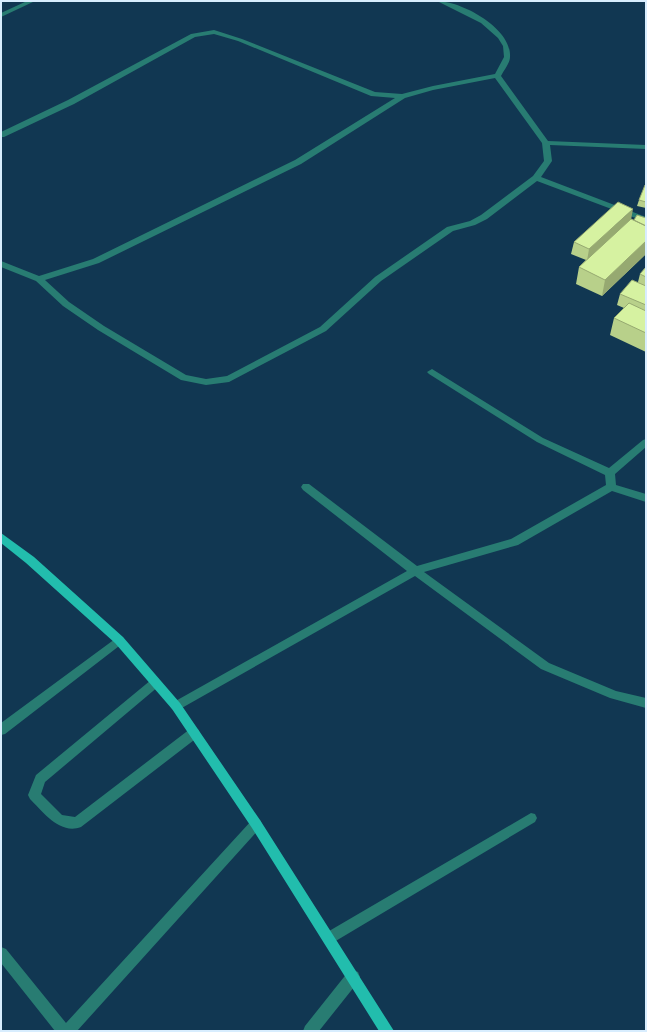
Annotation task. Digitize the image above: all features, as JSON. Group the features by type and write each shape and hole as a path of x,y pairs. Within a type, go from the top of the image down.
{"main road":[{"path":"1,537 30,560 119,640 176,706 256,824 387,1031"}],"street":[{"path":"1,15 32,1"},
{"path":"440,1 470,13 491,26 505,43 507,57 497,76"},
{"path":"1,135 70,102 193,35 214,32 240,40 374,94 402,96"},
{"path":"39,279 96,261 298,162 402,96 433,88 497,76"},
{"path":"1,264 39,279 66,304 101,328 184,378 206,382 229,379 323,329 378,279 450,229 472,224 484,217 536,178 548,161 546,143 497,76"},
{"path":"546,143 646,147"},
{"path":"536,178 646,220"},
{"path":"432,372 540,440 610,473"},
{"path":"610,473 646,442"},
{"path":"610,473 611,487"},
{"path":"306,487 415,571 546,666 614,695 646,703"},
{"path":"176,706 415,571 514,542 611,487 646,498"},
{"path":"1,730 119,640"},
{"path":"155,683 40,779 34,795 60,820 77,823 194,733"},
{"path":"328,938 531,818"},
{"path":"68,1031 256,824"},
{"path":"1,953 64,1031"},
{"path":"310,1031 353,977"}],"building":[{"path":"646,185 646,202 639,200"},
{"path":"618,202 633,209 589,249 574,242"},
{"path":"637,215 646,218 646,226 634,220"},
{"path":"631,219 646,226 646,241 605,280 579,267"},
{"path":"646,267 646,277 640,274"},
{"path":"632,280 646,286 646,305 620,294"},
{"path":"629,303 646,311 646,333 614,318"}]}
